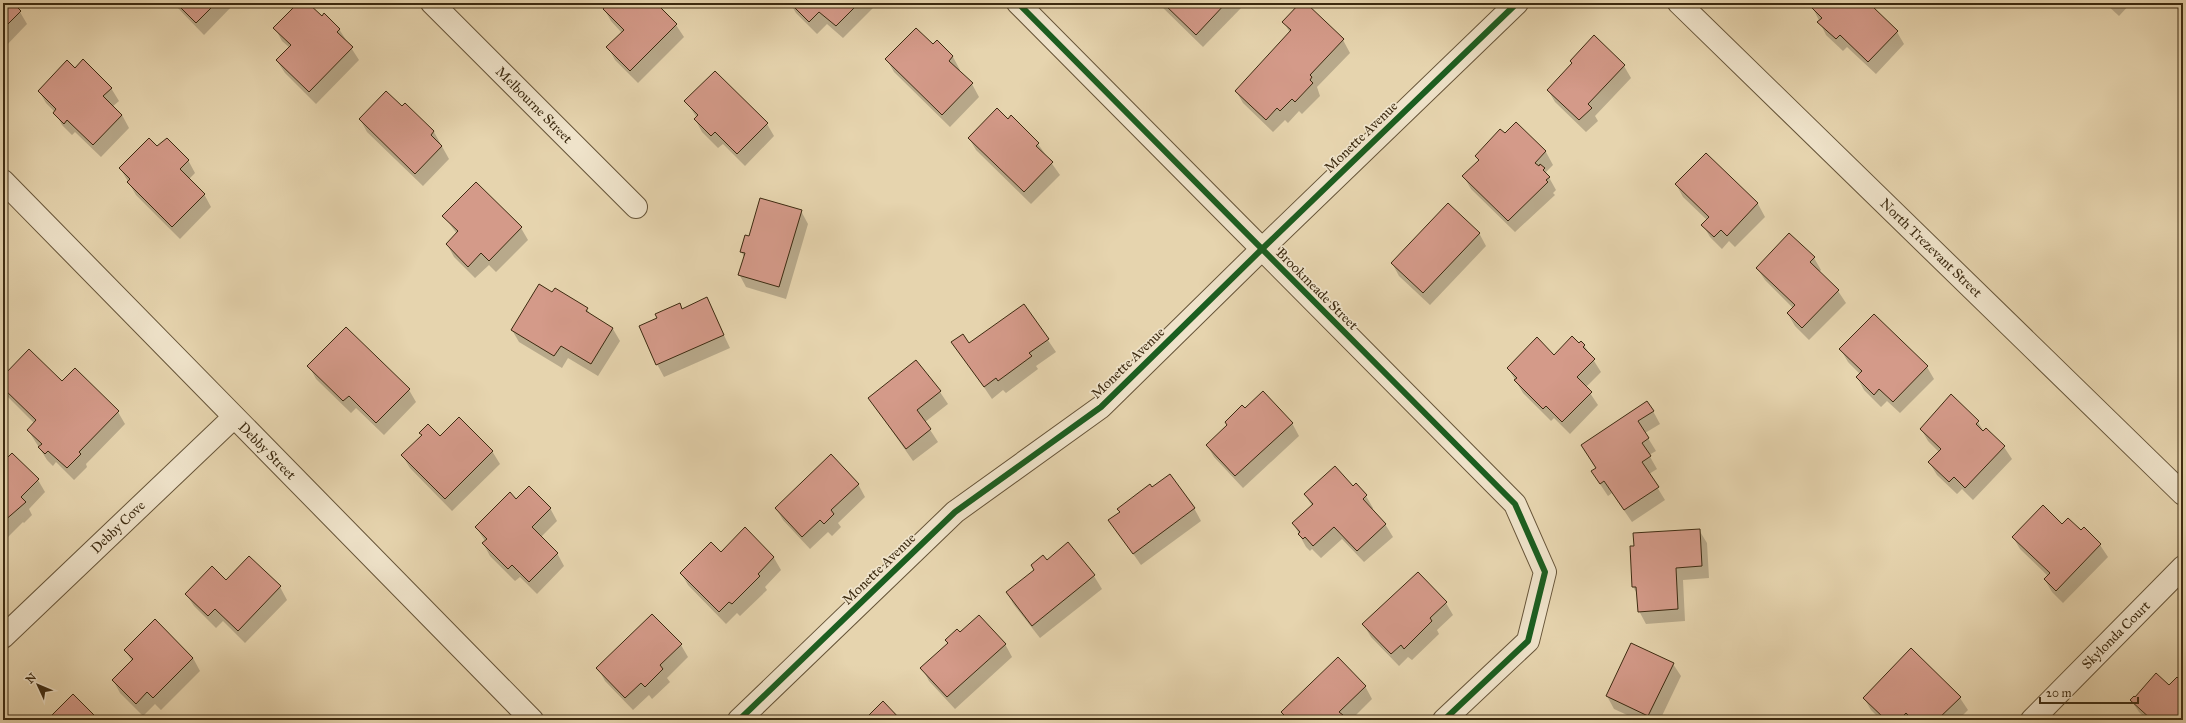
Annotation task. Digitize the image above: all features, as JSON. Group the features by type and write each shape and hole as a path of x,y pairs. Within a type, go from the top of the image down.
{"street":[{"name":"Melbourne Street","path":"432,3 636,207"},
{"name":"Brookmeade Street","path":"1018,3 1261,250 1515,504 1545,572 1528,641 1444,720"},
{"name":"Monette Avenue","path":"739,720 955,512 1101,407 1517,3"},
{"name":"North Trezevant Street","path":"1679,3 2183,494"},
{"name":"Debby Street","path":"3,181 532,720"},
{"name":"Debby Cove","path":"3,637 234,417"},
{"name":"Skylonda Court","path":"2032,720 2183,567"}],"building":[{"path":"3,3 13,3 21,11 3,29"},
{"path":"176,3 216,3 196,23"},
{"path":"298,3 308,3 322,16 324,13 340,29 337,32 353,47 309,92 276,60 291,45 273,28"},
{"path":"608,3 656,3 677,24 630,71 606,47 624,30 603,9"},
{"path":"790,3 859,3 836,26 819,12 809,22"},
{"path":"1163,3 1226,3 1196,35"},
{"path":"1300,3 1306,3 1344,39 1310,75 1312,77 1310,80 1313,83 1295,102 1292,99 1280,111 1277,108 1266,120 1235,91 1291,30 1282,22"},
{"path":"1817,3 1872,3 1872,6 1898,31 1868,62 1840,35 1836,39 1817,22 1822,18 1812,8"},
{"path":"916,28 933,44 937,40 953,56 949,61 973,83 942,115 885,59"},
{"path":"1594,35 1625,65 1588,104 1592,108 1579,120 1547,90 1572,63 1570,61"},
{"path":"83,59 112,88 103,96 122,115 93,145 67,120 64,124 53,113 56,109 38,91 67,60 75,68"},
{"path":"715,71 768,123 737,154 715,132 711,136 694,119 698,115 684,101"},
{"path":"386,91 402,106 405,103 434,131 431,135 442,146 415,174 359,119"},
{"path":"997,108 1008,119 1011,115 1039,143 1036,146 1053,162 1024,192 968,138"},
{"path":"1516,122 1546,151 1535,163 1539,166 1540,164 1545,168 1543,170 1550,177 1546,180 1548,182 1508,221 1462,176 1479,160 1475,156 1500,129 1505,133"},
{"path":"149,138 157,146 167,138 189,160 180,169 205,194 172,227 127,182 130,179 119,168"},
{"path":"1706,153 1758,203 1727,236 1721,230 1714,237 1701,225 1709,217 1675,184"},
{"path":"476,182 522,227 489,261 481,253 468,267 446,244 458,231 442,216"},
{"path":"760,198 802,210 779,287 738,275 745,253 740,252 745,235 749,236"},
{"path":"1448,203 1480,233 1423,293 1391,263"},
{"path":"1789,233 1815,257 1810,262 1839,290 1802,328 1787,313 1795,305 1756,268"},
{"path":"539,284 552,292 555,288 588,308 586,311 613,328 591,364 561,346 554,356 511,330"},
{"path":"707,297 724,335 656,365 639,326 657,318 655,314 680,303 682,309"},
{"path":"1024,304 1049,339 1029,353 1032,356 998,381 996,378 984,387 951,342 963,334 969,343"},
{"path":"1874,314 1928,366 1893,402 1879,389 1874,395 1856,377 1862,371 1839,349"},
{"path":"346,327 410,389 376,423 349,396 343,401 307,366"},
{"path":"1572,336 1579,343 1581,341 1585,345 1583,347 1595,359 1577,377 1592,392 1562,422 1546,406 1543,409 1514,380 1517,378 1507,368 1537,337 1554,355"},
{"path":"29,349 62,381 75,368 119,411 79,452 81,454 67,468 48,451 45,454 38,447 42,444 27,430 36,420 3,388 3,376"},
{"path":"916,360 941,391 917,410 931,429 906,449 868,398"},
{"path":"1263,391 1293,423 1235,476 1206,445 1227,425 1225,422 1242,405 1245,408"},
{"path":"1951,394 1979,421 1976,424 1983,431 1986,428 2005,446 1965,488 1954,477 1949,482 1928,462 1941,449 1920,429"},
{"path":"1647,401 1654,411 1638,421 1649,438 1642,443 1651,456 1642,462 1659,487 1624,510 1604,481 1600,484 1591,471 1596,468 1581,445"},
{"path":"459,417 493,451 445,499 401,455 422,435 419,433 428,424 440,436"},
{"path":"12,453 39,479 21,497 26,502 3,522 3,462"},
{"path":"831,454 859,484 831,510 834,514 824,524 820,520 802,537 775,508"},
{"path":"1335,466 1353,486 1356,483 1367,495 1363,499 1386,524 1357,551 1334,527 1313,546 1305,537 1303,539 1298,534 1300,532 1292,523 1313,504 1304,494"},
{"path":"1170,474 1195,508 1133,554 1108,520 1120,512 1117,509 1150,484 1152,487"},
{"path":"529,486 551,508 532,527 558,553 529,582 512,565 508,569 482,543 487,539 475,527 510,492 516,499"},
{"path":"2043,505 2062,524 2068,518 2081,530 2084,527 2101,544 2056,591 2044,579 2050,573 2012,537"},
{"path":"745,527 774,557 758,574 760,576 732,604 729,602 719,612 680,573 711,542 721,552"},
{"path":"1700,529 1702,566 1676,568 1678,609 1638,612 1636,587 1632,587 1630,546 1634,546 1633,533"},
{"path":"1068,542 1095,575 1032,626 1006,592 1034,570 1031,565 1043,555 1047,560"},
{"path":"249,556 281,586 238,631 215,609 208,616 185,594 212,566 226,580"},
{"path":"1418,572 1447,602 1430,618 1432,621 1404,649 1401,645 1391,654 1362,624"},
{"path":"652,614 682,644 660,665 663,669 645,687 641,683 625,698 596,668"},
{"path":"979,615 1006,644 947,697 920,668 948,643 945,640 957,629 960,632"},
{"path":"155,619 193,658 153,698 147,692 136,704 112,680 133,659 124,650"},
{"path":"1631,643 1674,663 1648,716 1606,696"},
{"path":"1911,648 1961,697 1937,720 1913,720 1906,713 1899,720 1886,720 1863,698"},
{"path":"1338,657 1366,686 1339,712 1343,715 1338,720 1289,720 1281,712"},
{"path":"2156,673 2169,685 2177,677 2183,683 2183,720 2152,720 2130,700 2134,696 2135,697"},
{"path":"73,694 99,720 47,720"},
{"path":"883,701 901,720 864,720"}],"cycle path":[{"path":"1018,3 1515,504 1545,572 1528,641 1444,720"},
{"path":"739,720 955,512 1101,407 1517,3"}]}
